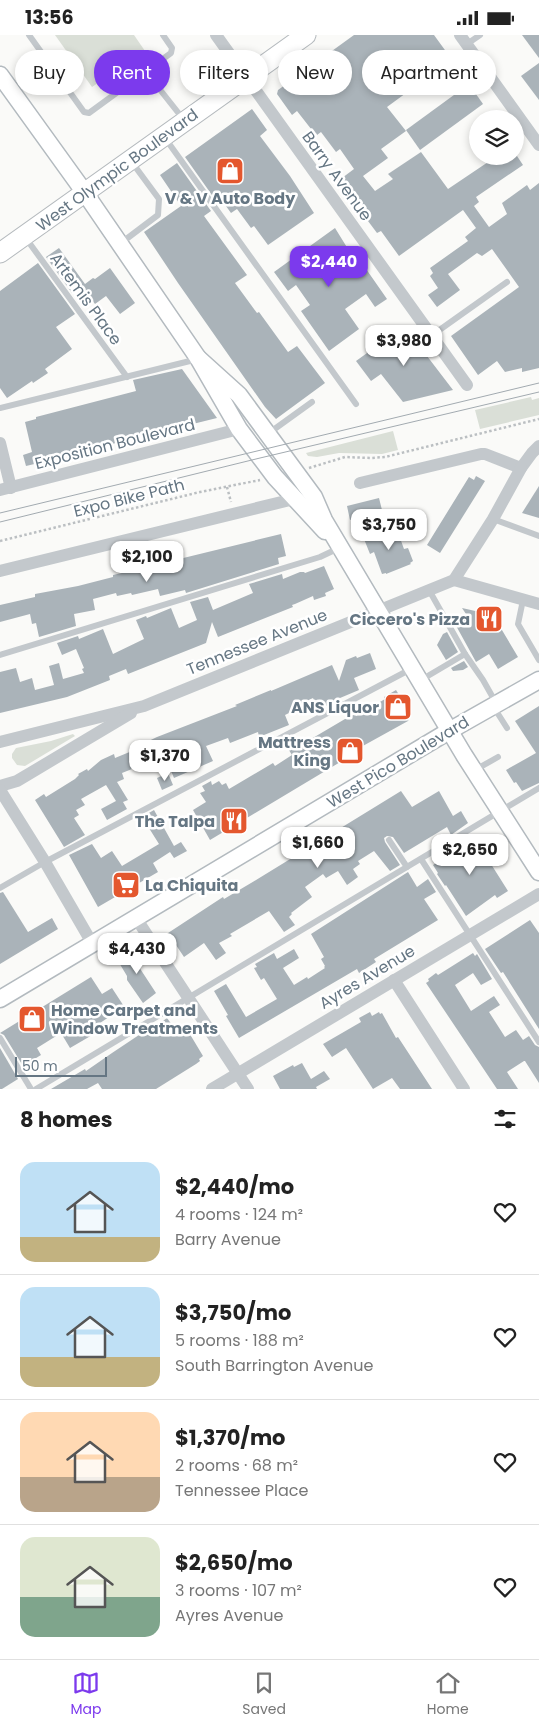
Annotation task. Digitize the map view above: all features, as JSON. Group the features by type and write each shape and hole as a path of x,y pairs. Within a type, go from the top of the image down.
{"main road":[{"name":"West Olympic Boulevard","path":"268,62 306,35"},
{"name":"West Olympic Boulevard","path":"0,253 165,137 221,95"}],"street":[{"name":"Barry Avenue","path":"216,35 227,50"},
{"path":"463,40 539,145"},
{"path":"0,75 120,243 198,359 239,429 294,499 340,547"},
{"name":"Barry Avenue","path":"259,95 467,385"},
{"path":"198,359 239,395 314,497 324,520 449,731 539,872"},
{"path":"239,395 242,417 239,429"},
{"name":"Exposition Boulevard","path":"6,489 239,429"},
{"path":"0,443 6,489"},
{"path":"539,446 521,468 454,580 539,604"},
{"path":"360,483 481,454 521,468"},
{"path":"0,571 294,499 304,502 324,520"},
{"name":"Tennessee Avenue","path":"0,742 144,706 454,580"},
{"name":"West Pico Boulevard","path":"0,999 449,731 539,680"},
{"path":"92,943 0,788 17,781 144,706"},
{"name":"Ayres Avenue","path":"212,1089 539,894"},
{"path":"136,918 248,1089"},
{"path":"394,980 464,1089"}],"lane":[{"path":"29,35 84,112 89,113 114,95"},
{"path":"163,35 172,48 170,54"},
{"path":"463,40 480,35"},
{"path":"164,95 185,121"},
{"path":"165,137 356,404"},
{"path":"120,243 158,215 160,199 131,160"},
{"name":"Artemis Place","path":"24,236 127,377"},
{"path":"431,336 507,282"},
{"path":"0,408 198,359"},
{"path":"268,434 312,402"},
{"path":"492,519 539,536"},
{"path":"0,655 320,557 340,547"},
{"path":"429,590 465,653 483,680 507,729"},
{"path":"523,600 518,625 539,660"},
{"path":"0,888 45,862 416,675 465,653"},
{"path":"474,771 498,757"},
{"path":"36,1089 539,788"},
{"path":"389,840 407,867"},
{"path":"421,859 539,1042"},
{"path":"0,1038 31,1089"}],"path":[{"path":"304,469 345,457 385,457 539,419"},
{"name":"Expo Bike Path","path":"0,541 191,494 265,479"},
{"path":"227,487 235,513"}],"shaded area":[{"path":"55,35 134,35 144,50 94,50 94,86 92,87 84,76 84,50 66,50"},
{"path":"531,397 532,400 539,398 539,415 480,429 475,410"},
{"path":"393,431 398,450 382,454 339,453 317,457 308,456 306,453"},
{"path":"73,734 75,736 25,766 17,765 12,758 16,748 51,741"}],"building":[{"path":"354,35 434,35 445,50 362,50 362,95 403,95 387,107 406,131 381,149 388,158 363,176 375,191 393,179 388,174 421,152 448,189 484,165 523,165 476,197 479,202 474,206 489,227 507,214 502,203 527,185 530,190 539,183 539,368 522,372 522,368 505,372 497,361 478,375 451,336 519,287 492,249 482,256 477,253 448,274 460,290 437,307 428,295 438,288 430,276 433,273 430,268 468,241 465,237 476,228 463,210 399,256 381,231 377,233 338,181 354,169 340,149 336,152 321,132 317,135 315,134 297,111 292,115 277,94 278,90 278,95 352,95 352,50 333,50"},
{"path":"522,35 539,35 539,58"},
{"path":"539,63 539,100 521,76"},
{"path":"454,95 477,95 483,104 475,110 469,110 469,114 420,150 406,130"},
{"path":"252,109 267,130 260,136 290,176 314,213 268,245 254,226 251,228 237,209 231,213 223,202 219,205 185,157"},
{"path":"177,163 211,211 204,216 247,275 235,283 288,352 297,346 325,383 276,419 265,407 144,232 181,206 160,175"},
{"path":"335,228 348,249 341,253 355,272 364,266 387,299 375,307 366,294 345,309 359,329 329,351 301,311 310,305 296,285 288,291 274,272"},
{"path":"59,248 85,284 110,268 135,303 120,314 106,296 95,304 82,286 72,293 46,257"},
{"path":"38,263 75,314 56,327 72,349 45,369 48,373 7,398 0,388 0,291"},
{"path":"406,325 453,390 403,402 381,374 371,381 356,361"},
{"path":"182,369 217,418 26,466 23,455 32,452 25,422 36,419 36,417 136,391 133,380"},
{"path":"476,476 485,481 440,553 427,545 469,477 474,480"},
{"path":"539,486 539,518 522,513"},
{"path":"379,498 383,514 354,522 353,519 350,520 347,506"},
{"path":"396,527 404,549 408,548 413,561 411,564 382,574 374,552 370,554 364,539"},
{"path":"281,534 286,556 278,558 279,564 186,593 185,590 160,596 158,589 132,595 131,593 117,596 116,593 93,599 95,610 74,614 76,626 39,637 36,623 32,624 30,614 0,622 0,605 35,597 35,594 78,586 113,577 113,575"},
{"path":"324,566 334,589 325,593 326,596 314,600 313,596 292,605 293,607 218,637 212,622 206,643 128,674 126,669 109,676 110,680 67,697 0,713 0,672 16,668 20,682 32,678 35,690 54,685 49,666 59,663 63,679 84,673 82,669 84,668 76,649 62,655 57,643 78,636 79,639 103,629 113,654 144,639 136,620 146,616 147,618 171,608 179,628 197,620 190,602 208,597 213,610 253,593 249,584 282,574 283,579 300,572 305,573"},
{"path":"462,608 493,615 518,657 498,669 489,654 476,662 454,622 466,614"},
{"path":"447,632 458,652 446,660 437,645 443,634"},
{"path":"370,653 376,669 354,678 359,690 318,710 313,698 296,706 297,709 285,715 289,725 259,737 258,732 230,743 228,738 206,746 213,761 174,778 164,754 122,773 124,779 117,782 128,800 123,802 127,809 107,820 101,809 116,801 106,785 81,799 85,805 76,810 79,815 74,818 85,835 64,847 35,800 44,794 46,797 75,779 78,774 87,769 88,771 101,760 114,754 115,758 157,737 237,706 235,705 332,665 339,681 346,660"},
{"path":"464,661 468,667 463,670 453,671 451,668"},
{"path":"396,690 411,714 408,721 361,747 362,749 210,840 193,810 206,802 200,793 205,791 202,786 211,781 212,785 219,781 222,785 226,783 229,789 273,763 275,766 292,755 287,747 303,737 306,742 345,719 355,714 356,716 385,699 384,697"},
{"path":"539,706 539,783 522,791 516,782 514,783 506,770 536,753 515,721"},
{"path":"168,773 173,785 162,790 157,778"},
{"path":"401,791 412,807 439,791 453,816 461,811 468,823 451,835 447,827 404,853 393,837 387,836 384,838 385,842 400,865 390,871 374,851 358,861 360,864 353,869 358,877 347,885 338,871 326,878 323,874 305,887 312,897 291,913 289,917 295,925 284,932 269,911 230,934 232,936 219,943 226,953 216,960 204,943 184,957 168,933 223,897 224,899 251,883"},
{"path":"154,810 174,846 181,842 187,851 174,858 170,852 153,863 158,872 98,907 69,855 92,844 101,858 112,851 122,866 159,844 142,817"},
{"path":"472,834 508,891 497,898 495,895 466,916 437,874 433,865 456,850 454,848 458,846 456,843"},
{"path":"408,872 417,887 428,879 436,892 424,899 438,920 374,959 376,962 359,973 357,969 239,1038 214,991 226,984 246,1017 277,999 264,978 261,980 254,968 257,967 255,964 274,953 277,959 294,949 299,958 283,968 294,985 307,977 308,979 325,968 321,959 324,957 311,934"},
{"path":"3,892 28,932 52,918 58,929 0,964 0,893"},
{"path":"530,920 539,933 539,1029 503,972 501,973 485,949"},
{"path":"136,950 140,951 147,962 139,967 156,993 143,1003 127,980 127,976 118,961"},
{"path":"473,953 475,956 477,954 492,979 481,985 473,973 455,985 471,1011 494,996 500,1005 489,1012 505,1037 516,1030 523,1040 529,1036 535,1045 539,1047 539,1083 524,1061 507,1072 518,1089 497,1089 426,983 436,973 438,975"},
{"path":"91,977 102,994 112,988 127,1011 118,1017 115,1013 91,1029 94,1034 70,1048 61,1033 37,1048 41,1055 23,1066 4,1035 0,1033"},
{"path":"370,1012 372,1016 379,1012 380,1014 382,1013 396,1038 398,1037 432,1089 400,1089 392,1078 373,1089 346,1048 332,1057 323,1044 361,1022 359,1018"},
{"path":"167,1018 180,1036 188,1031 203,1056 196,1064 156,1089 102,1089 98,1083 87,1089 51,1089 85,1069 86,1071"},
{"path":"0,1048 18,1079 2,1089 0,1089"},
{"path":"302,1063 311,1079 324,1071 330,1079 316,1087 317,1089 280,1089 273,1076 293,1065 294,1067"}],"tram line":[{"path":"0,513 539,383"},
{"path":"0,522 539,392"}],"place":[{"name":"V & V Auto Body","path":"230,171"},
{"name":"Ciccero's Pizza","path":"489,619"},
{"name":"ANS Liquor","path":"398,707"},
{"name":"Mattress King","path":"350,751"},
{"name":"The Talpa","path":"234,821"},
{"name":"La Chiquita","path":"126,885"},
{"name":"Home Carpet and Window Treatments","path":"32,1019"}]}
